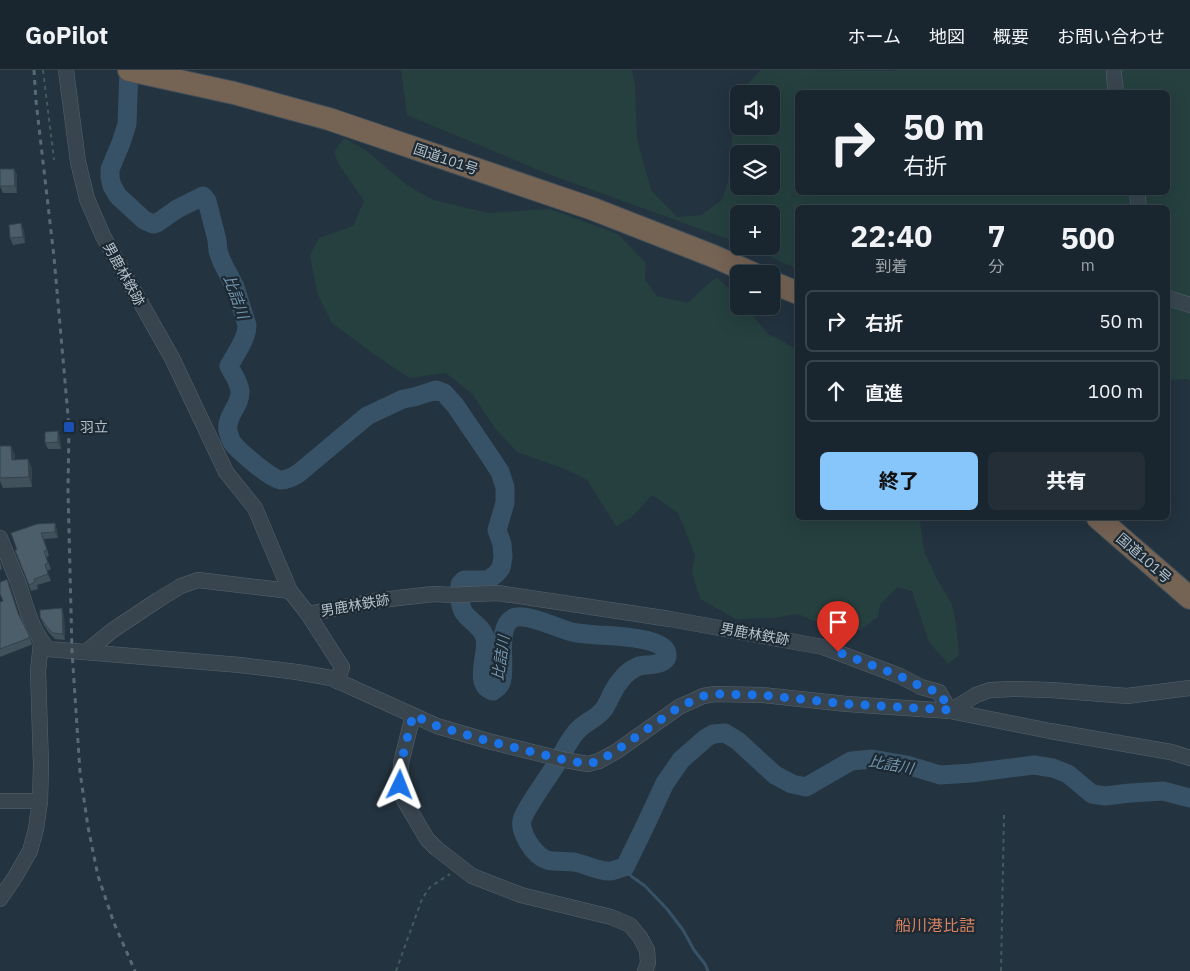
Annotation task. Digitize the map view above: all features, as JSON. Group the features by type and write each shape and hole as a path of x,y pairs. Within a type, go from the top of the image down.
{"highway":[{"name":"国道101号","path":"140,72 234,93 338,122 593,209 734,265"},
{"path":"780,286 795,292"},
{"name":"国道101号","path":"1100,520 1190,598"}],"street":[{"name":"男鹿林鉄跡","path":"66,70 78,162 88,199 103,236 172,358 226,472 255,508 290,590 308,614 373,601 433,594 498,593 670,619 823,646 900,676 922,687 939,692 950,710"},
{"path":"1114,70 1116,90"},
{"path":"1170,299 1190,305"},
{"path":"0,538 34,628 41,642 48,649 240,665 331,678 437,726 560,759 588,764 599,761 679,707 703,696 715,694 762,695 847,704 950,710 1050,731 1171,752 1190,758"},
{"path":"86,652 113,630 158,600 181,586 198,580 290,590"},
{"path":"308,614 342,667 337,681"},
{"path":"0,899 30,851 36,829 40,801 41,765 38,671 41,642"},
{"path":"950,710 976,695 990,690 1051,690 1126,696 1190,688"},
{"path":"413,715 401,763 400,785 404,800 426,839 472,876 520,895 611,917 630,925 647,950 648,963 645,971"},
{"path":"0,801 40,801"}],"path":[{"path":"43,70 54,160"},
{"path":"1001,971 1004,814"},
{"path":"396,971 422,899 430,887 460,867"}],"green space":[{"path":"401,70 632,70 635,85 637,139 651,190 677,217 701,215 722,200 728,182 730,163 730,195 780,195 780,145 732,145 732,135 780,135 780,85 747,85 761,70 1190,70 1190,381 1188,379 1170,380 1170,205 795,205 795,268 767,255 780,255 780,205 730,205 730,240 548,174 407,115"},
{"path":"344,138 367,151 408,186 434,200 488,213 550,209 618,234 646,263 645,280 657,296 688,303 717,277 730,290 730,315 752,315 768,334 795,348 795,520 921,520 924,551 937,579 952,604 959,655 948,664 929,642 912,591 897,587 880,605 878,617 860,630 830,628 798,614 774,618 736,619 700,599 692,572 695,555 678,513 652,495 632,517 616,526 587,480 565,469 517,452 494,427 473,395 446,373 409,378 332,323 317,293 310,255 319,238 353,226 364,201 338,163 334,152"}],"building":[{"path":"0,169 14,169 15,186 0,186"},
{"path":"21,223 23,237 10,238 9,225"},
{"path":"58,431 58,442 45,443 45,432"},
{"path":"0,446 11,446 12,460 28,459 29,477 0,478"},
{"path":"55,523 55,532 41,533 47,550 44,551 48,563 45,564 48,574 34,579 35,582 29,585 15,550 17,550 11,533 37,524"},
{"path":"7,579 18,613 29,638 0,649 0,602 3,601 0,594 0,582"},
{"path":"62,608 63,634 53,633 40,617 40,610"}],"waterway":[{"name":"比詰川","path":"129,70 127,124 110,169 112,186 118,196 144,220 153,224 203,196 207,201 218,251 235,287 247,325 243,341 229,366 240,391 240,396 228,426 230,438 235,446 270,475 281,480 286,479 299,473 367,416 403,399 436,390 444,393 455,405 491,458 500,472 505,487 505,503 497,530 502,544 503,557 501,568 488,580 464,580 460,584 460,601 463,611 478,626 485,638 482,676 487,688 493,691 501,683 504,630 513,618 526,617 575,633 637,638 658,644 664,648 667,654 664,661 639,666 629,672 616,687 604,709 573,736 531,803 523,817 522,829 532,848 542,858 550,861 574,862 607,871 625,867 665,783 681,760 713,734 725,733 738,741 775,775 792,784 806,787 851,761 872,759 907,765 940,775 1034,765 1053,768 1068,774 1092,794 1105,796 1163,791 1190,798"},
{"path":"625,867 631,876 645,886 667,909 683,930 708,971"}],"railway":[{"path":"34,70 54,257 69,427 68,490 72,651 80,772 98,876 114,923 135,971"}],"place":[{"name":"羽立","path":"69,427"}],"district":[{"name":"船川港比詰","path":"935,925"}],"route":[{"path":"400,785 401,763 413,715 437,726 488,741 588,764 599,761 617,750 679,707 703,696 715,694 762,695 847,704 950,710 939,692 922,687 900,676 838,652"}]}
